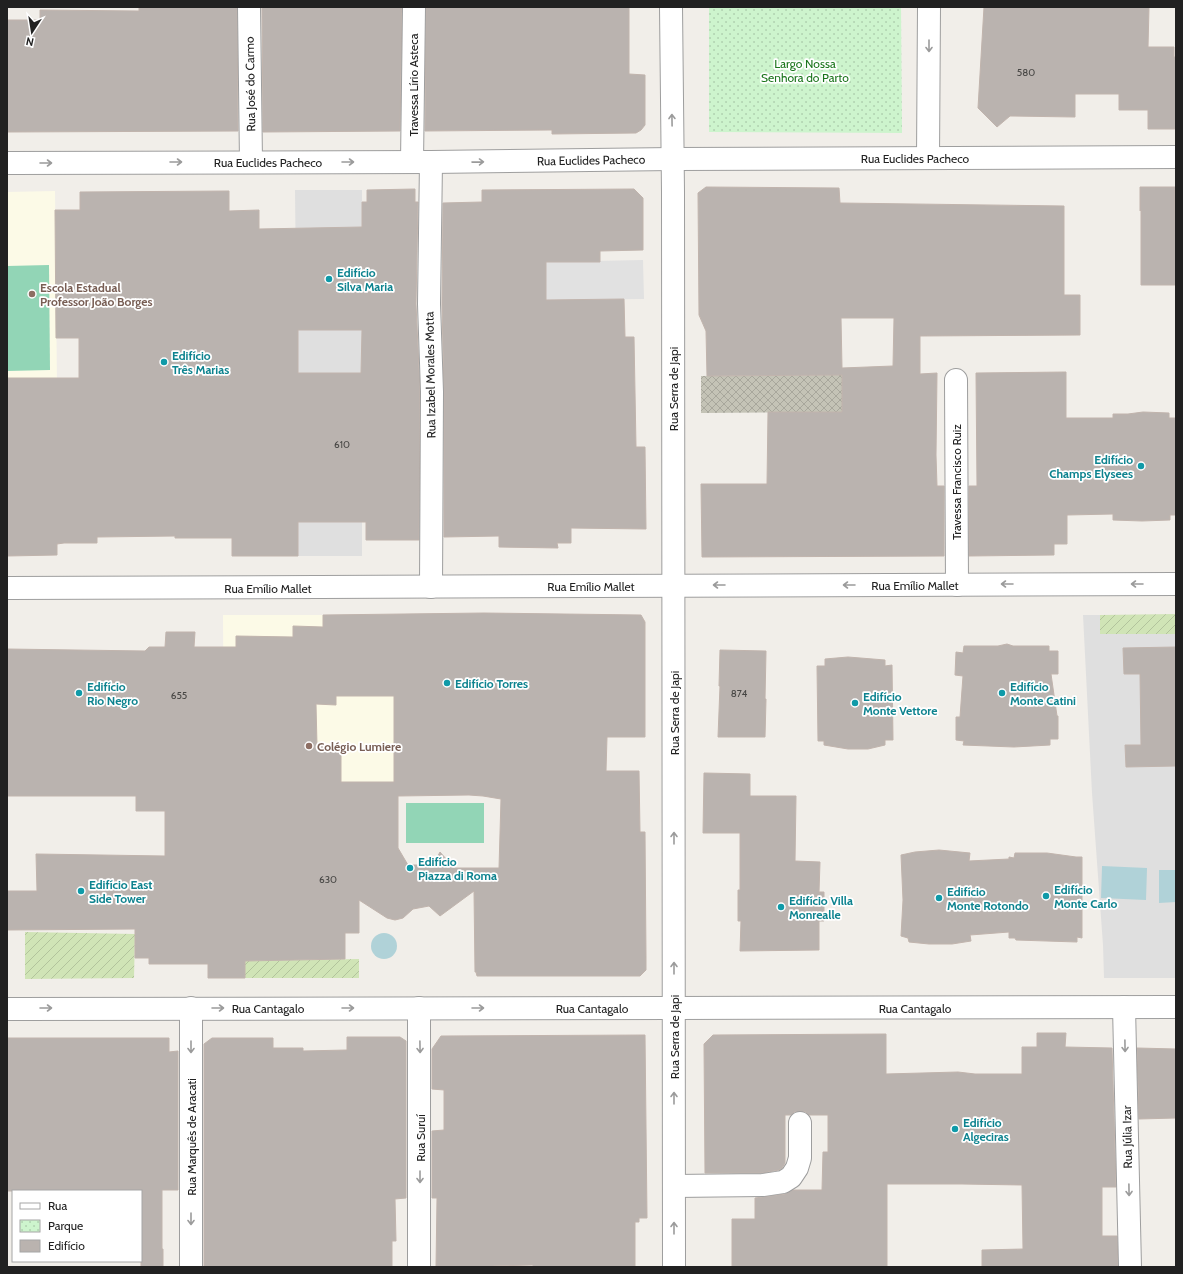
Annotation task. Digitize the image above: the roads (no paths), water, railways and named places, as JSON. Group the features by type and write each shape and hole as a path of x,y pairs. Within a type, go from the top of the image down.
{"street":[{"name":"Rua José do Carmo","path":"248,7 251,162"},
{"name":"Travessa Lírio Asteca","path":"414,7 422,162"},
{"path":"671,7 673,159"},
{"path":"928,158 929,7"},
{"name":"Rua Euclides Pacheco","path":"7,163 1176,157"},
{"name":"Rua Serra de Japi","path":"673,159 674,1267"},
{"name":"Rua Izabel Morales Motta","path":"422,162 430,304 432,392 431,587"},
{"name":"Travessa Francisco Ruiz","path":"956,380 957,585"},
{"name":"Rua Emílio Mallet","path":"7,588 1176,584"},
{"name":"Rua Júlia Izar","path":"1124,1007 1130,1267"},
{"name":"Rua Cantagalo","path":"7,1008 1176,1007"},
{"name":"Rua Marquês de Aracati","path":"191,1008 191,1267"},
{"name":"Rua Suruí","path":"419,1008 419,1267"},
{"path":"674,1186 763,1185 783,1182 791,1177 797,1168 800,1158 800,1123"}],"water":[{"path":"1102,866 1147,868 1146,900 1101,898"},
{"path":"1159,870 1176,870 1176,902 1159,903"},
{"path":"384,933 393,937 397,946 393,955 384,959 375,955 371,946 375,937"}],"place":[{"name":"Edifício Silva Maria","path":"329,279"},
{"name":"Escola Estadual Professor João Borges","path":"32,294"},
{"name":"Edifício Três Marias","path":"164,362"},
{"name":"Edifício Champs Elysees","path":"1141,466"},
{"name":"Edifício Torres","path":"447,683"},
{"name":"Edifício Rio Negro","path":"79,693"},
{"name":"Edifício Monte Catini","path":"1002,693"},
{"name":"Edifício Monte Vettore","path":"855,703"},
{"name":"Colégio Lumiere","path":"309,746"},
{"name":"Edifício Piazza di Roma","path":"410,868"},
{"name":"Edifício East Side Tower","path":"81,891"},
{"name":"Edifício Monte Carlo","path":"1046,896"},
{"name":"Edifício Monte Rotondo","path":"939,898"},
{"name":"Edifício Villa Monrealle","path":"781,907"},
{"name":"Edifício Algeciras","path":"955,1129"}],"park label":[{"name":"Largo Nossa Senhora do Parto","path":"805,70"}]}
